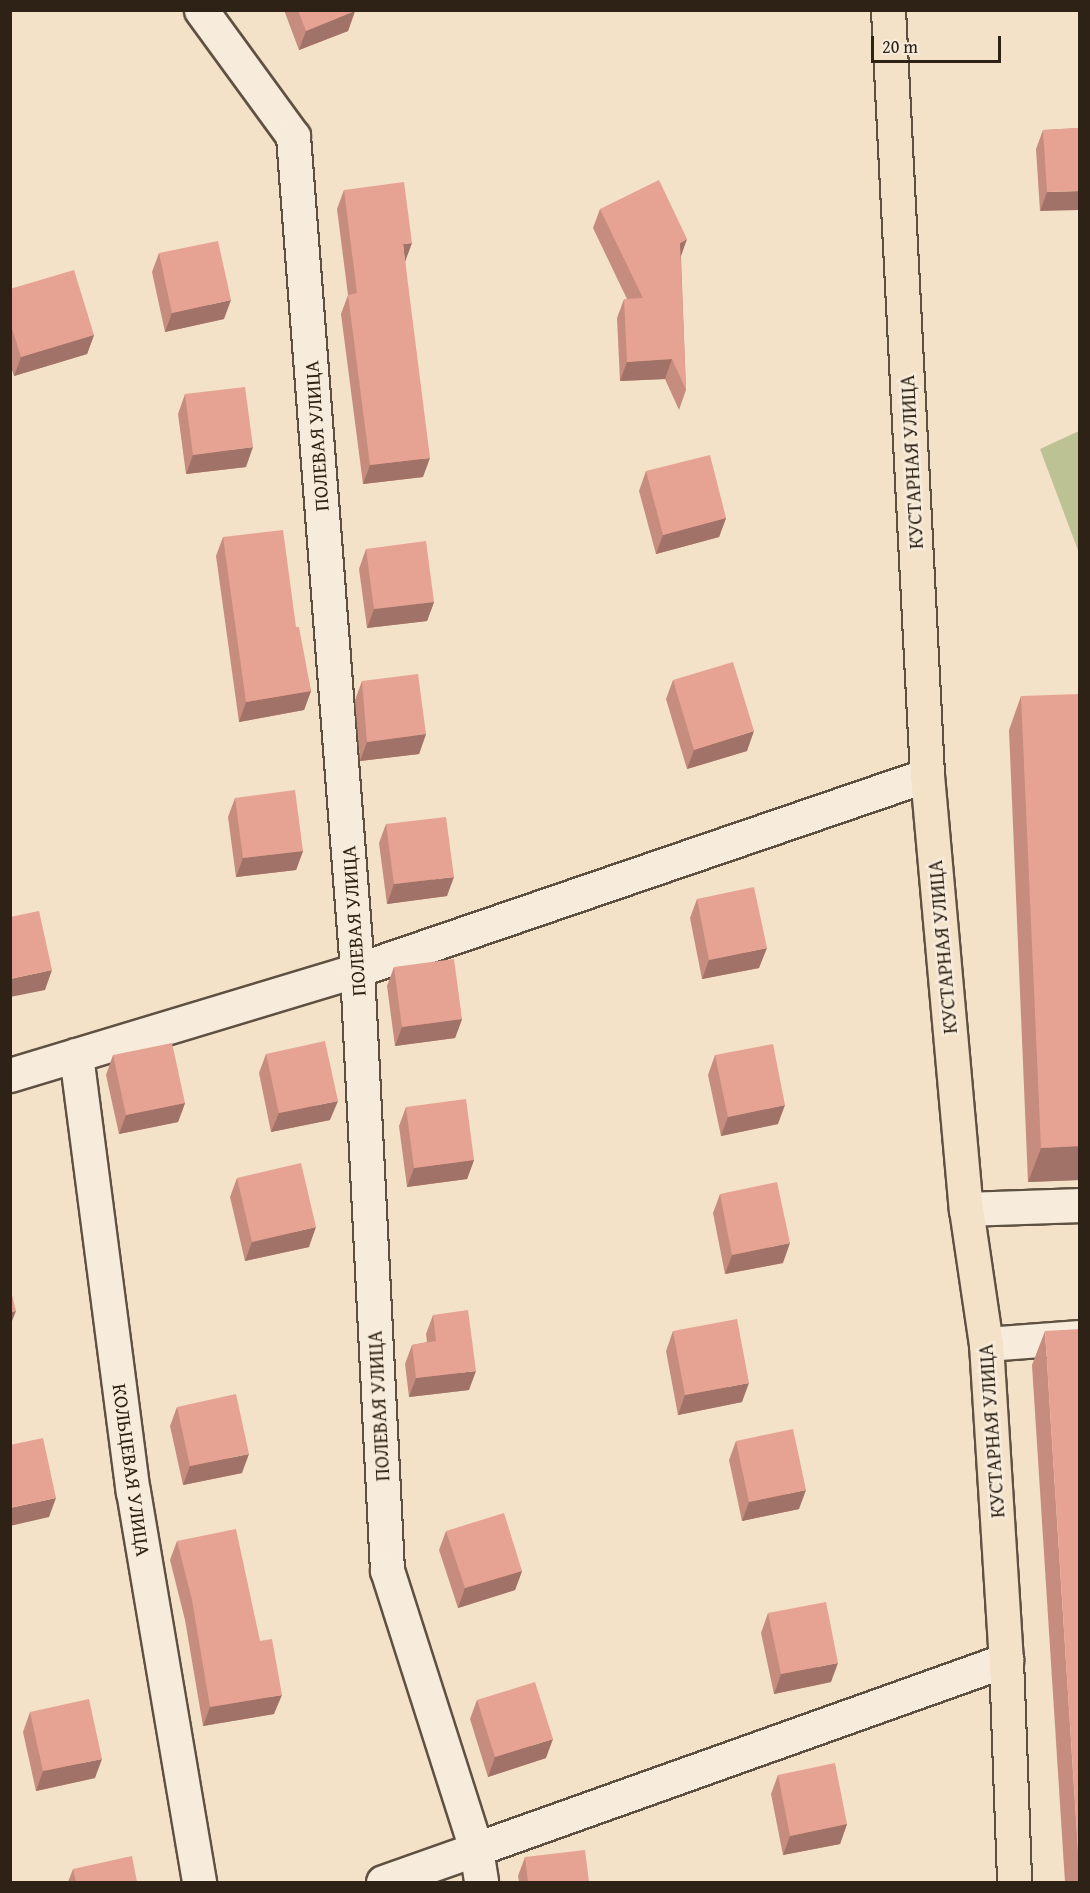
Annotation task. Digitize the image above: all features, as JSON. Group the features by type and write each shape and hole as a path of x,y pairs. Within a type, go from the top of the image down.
{"main road":[{"name":"КУСТАРНАЯ УЛИЦА","path":"888,10 927,775 966,1209 986,1344 1006,1660 1014,1882"}],"street":[{"name":"ПОЛЕВАЯ УЛИЦА","path":"201,10 293,136 357,970 387,1570 476,1849 481,1882"},
{"path":"10,1075 357,970 927,775"},
{"name":"КОЛЬЦЕВАЯ УЛИЦА","path":"76,1055 133,1491 199,1882"},
{"path":"966,1209 1080,1205"},
{"path":"986,1344 1080,1337"},
{"path":"383,1882 1006,1660"}],"green space":[{"path":"1079,431 1079,553 1040,449"}],"building":[{"path":"298,10 355,10 355,11 306,31"},
{"path":"1080,128 1080,191 1047,192 1043,130"},
{"path":"659,180 687,239 680,243 686,390 672,359 627,362 624,299 643,298 600,209"},
{"path":"404,182 412,243 403,244 430,458 370,465 348,295 357,293 344,190"},
{"path":"218,241 231,300 172,313 159,253"},
{"path":"74,270 94,335 21,357 10,322 10,289"},
{"path":"245,387 253,447 193,455 185,394"},
{"path":"710,455 726,518 663,535 646,471"},
{"path":"283,530 296,627 299,627 311,691 246,702 223,537"},
{"path":"426,541 434,602 374,609 366,549"},
{"path":"733,662 754,731 694,750 673,680"},
{"path":"418,674 426,734 367,742 362,681"},
{"path":"1080,694 1080,1146 1041,1148 1021,696"},
{"path":"295,790 303,851 243,858 235,798"},
{"path":"446,817 454,877 394,884 386,824"},
{"path":"754,887 767,948 709,960 697,899"},
{"path":"39,911 52,970 10,979 10,917"},
{"path":"454,959 462,1019 402,1027 394,967"},
{"path":"325,1041 338,1101 279,1113 266,1054"},
{"path":"172,1043 185,1103 126,1115 113,1055"},
{"path":"773,1044 785,1105 728,1117 715,1055"},
{"path":"466,1099 474,1160 414,1168 406,1107"},
{"path":"301,1163 316,1227 252,1242 237,1178"},
{"path":"777,1182 790,1243 732,1255 720,1194"},
{"path":"10,1287 16,1311 10,1312"},
{"path":"468,1310 476,1371 416,1378 412,1345 436,1341 433,1315"},
{"path":"737,1319 749,1383 685,1395 673,1331"},
{"path":"1080,1329 1080,1880 1045,1331"},
{"path":"236,1394 249,1454 190,1466 177,1407"},
{"path":"793,1429 806,1490 749,1502 736,1441"},
{"path":"43,1438 56,1498 10,1508 10,1445"},
{"path":"504,1513 522,1571 465,1588 446,1531"},
{"path":"236,1529 260,1641 272,1639 282,1695 210,1707 192,1600 177,1541"},
{"path":"826,1602 838,1663 781,1674 768,1613"},
{"path":"535,1682 553,1739 495,1757 477,1700"},
{"path":"89,1699 102,1759 43,1771 30,1712"},
{"path":"835,1763 847,1824 790,1836 778,1775"},
{"path":"585,1850 589,1882 528,1882 525,1857"},
{"path":"132,1856 137,1882 76,1882 73,1869"}]}
